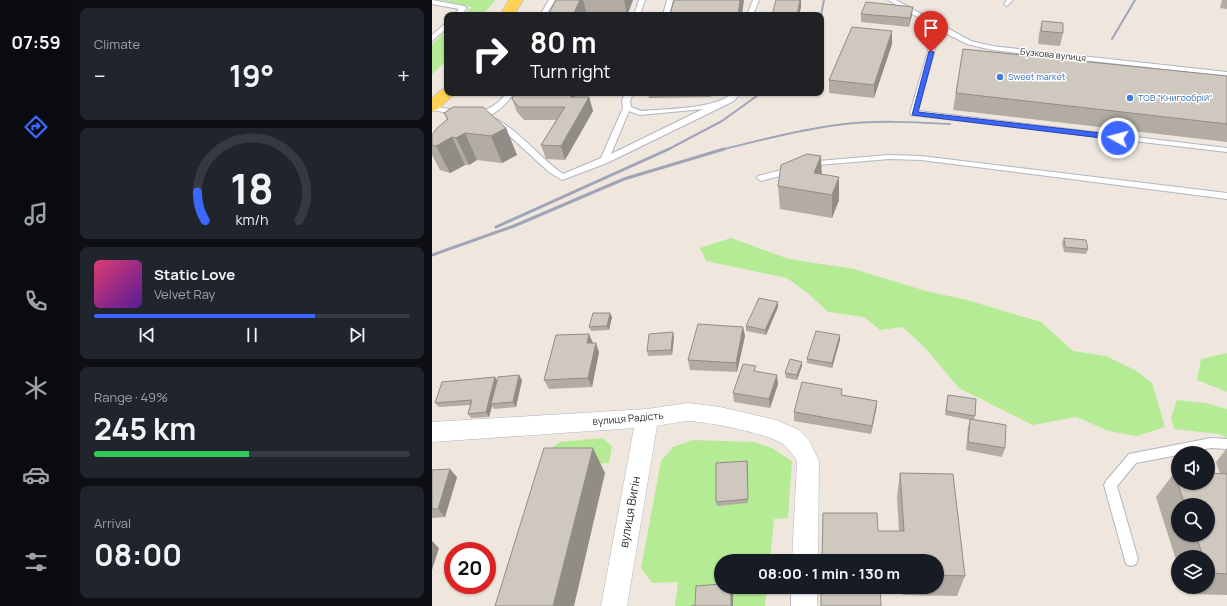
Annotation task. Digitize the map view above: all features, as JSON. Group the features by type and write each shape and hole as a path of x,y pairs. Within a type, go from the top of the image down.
{"main road":[{"path":"509,12 516,0"},
{"path":"432,107 444,96"}],"street":[{"name":"вулиця Радість","path":"432,432 647,418 688,412 720,416 776,430 791,437 801,446 808,461 805,554"},
{"name":"вулиця Вигін","path":"614,606 647,418"},
{"path":"804,594 804,606"}],"lane":[{"path":"545,12 552,0"},
{"path":"638,12 642,0"},
{"path":"667,12 670,0"},
{"path":"751,12 756,0"},
{"name":"Бузкова вулиця","path":"890,0 969,43 992,48 1227,74"},
{"path":"432,2 464,8 460,12"},
{"path":"432,39 444,27"},
{"path":"947,31 935,37 914,114 1227,150"},
{"path":"473,115 486,114 495,110 504,104 508,96"},
{"path":"604,161 627,108 626,101 628,96"},
{"path":"432,107 473,115 500,123 540,161 562,177 604,161 651,140 715,106 731,100 734,96"},
{"path":"627,108 640,113 715,106"},
{"path":"761,178 818,163 889,157 921,158 1227,196"},
{"path":"1131,559 1110,485 1133,458 1211,443 1227,444"}],"green space":[{"path":"440,0 496,0 485,12 466,12 472,7"},
{"path":"444,33 444,63 432,74 432,44"},
{"path":"731,238 789,259 854,269 926,291 967,300 1041,322 1073,351 1106,356 1135,370 1152,383 1165,427 1137,436 1109,431 1076,417 1033,425 959,388 927,350 903,327 880,330 864,317 828,312 810,295 787,278 706,261 700,248"},
{"path":"1227,353 1227,392 1197,380 1201,359"},
{"path":"1177,400 1206,403 1227,409 1227,438 1219,434 1174,429 1171,417"},
{"path":"602,438 612,446 609,463 542,465 546,452 560,442"},
{"path":"693,440 754,442 772,448 792,461 788,518 774,519 771,554 714,554 714,594 766,594 765,606 675,606 678,582 652,583 641,568 661,461 673,447"}],"building":[{"path":"556,0 580,0 574,12 550,12"},
{"path":"674,0 740,0 738,12 671,12"},
{"path":"776,0 800,0 798,12 773,12"},
{"path":"866,2 913,7 910,18 861,14"},
{"path":"1042,21 1063,23 1063,33 1041,31"},
{"path":"852,27 892,31 874,85 829,80"},
{"path":"963,49 1227,76 1227,124 956,93"},
{"path":"513,96 589,97 561,146 541,145 565,107 519,107 512,99"},
{"path":"453,107 483,107 506,128 491,136 465,133 456,138 452,137 436,146 432,145 432,135 437,128 448,119 444,113"},
{"path":"807,154 821,156 814,173 839,177 832,195 778,186 781,165"},
{"path":"1064,238 1086,240 1088,249 1065,247"},
{"path":"759,298 778,302 765,330 746,326"},
{"path":"593,313 610,313 607,326 589,327"},
{"path":"698,324 743,327 736,363 688,360"},
{"path":"816,331 840,335 832,363 807,359"},
{"path":"673,332 671,350 647,351 649,334"},
{"path":"589,334 587,343 596,343 588,378 544,380 556,335"},
{"path":"790,359 802,362 797,375 785,373"},
{"path":"743,364 756,366 754,371 777,375 769,399 733,393"},
{"path":"519,375 513,402 491,404 498,377"},
{"path":"495,377 486,412 468,414 472,400 435,403 442,382"},
{"path":"802,382 842,389 841,395 877,401 872,426 794,412"},
{"path":"948,395 976,399 975,416 946,411"},
{"path":"970,419 1006,425 1005,448 968,442"},
{"path":"544,448 593,448 553,606 495,606"},
{"path":"747,461 748,499 716,502 716,463"},
{"path":"450,469 438,509 432,509 432,470"},
{"path":"900,473 953,474 965,576 944,575 944,554 822,554 823,513 877,513 878,531 904,531"},
{"path":"1215,473 1227,474 1227,574 1215,573 1215,550 1201,550 1198,542 1215,542 1215,498 1183,498 1180,490 1215,490"},
{"path":"714,585 714,594 731,594 731,606 695,606 696,586"},
{"path":"821,594 880,594 881,606 821,606"}],"railway":[{"path":"822,12 824,0"},
{"path":"1112,39 1135,0"},
{"path":"668,149 722,121 757,96"},
{"path":"723,149 792,133 851,123 907,122 950,124"},
{"path":"496,227 668,149"},
{"path":"432,255 514,226 624,179 723,149"}],"place":[{"name":"Sweet market","path":"1000,77"},
{"name":"ТОВ \"Книгообрiй\"","path":"1130,98"}],"route":[{"path":"931,52 914,114 1118,138"}]}
